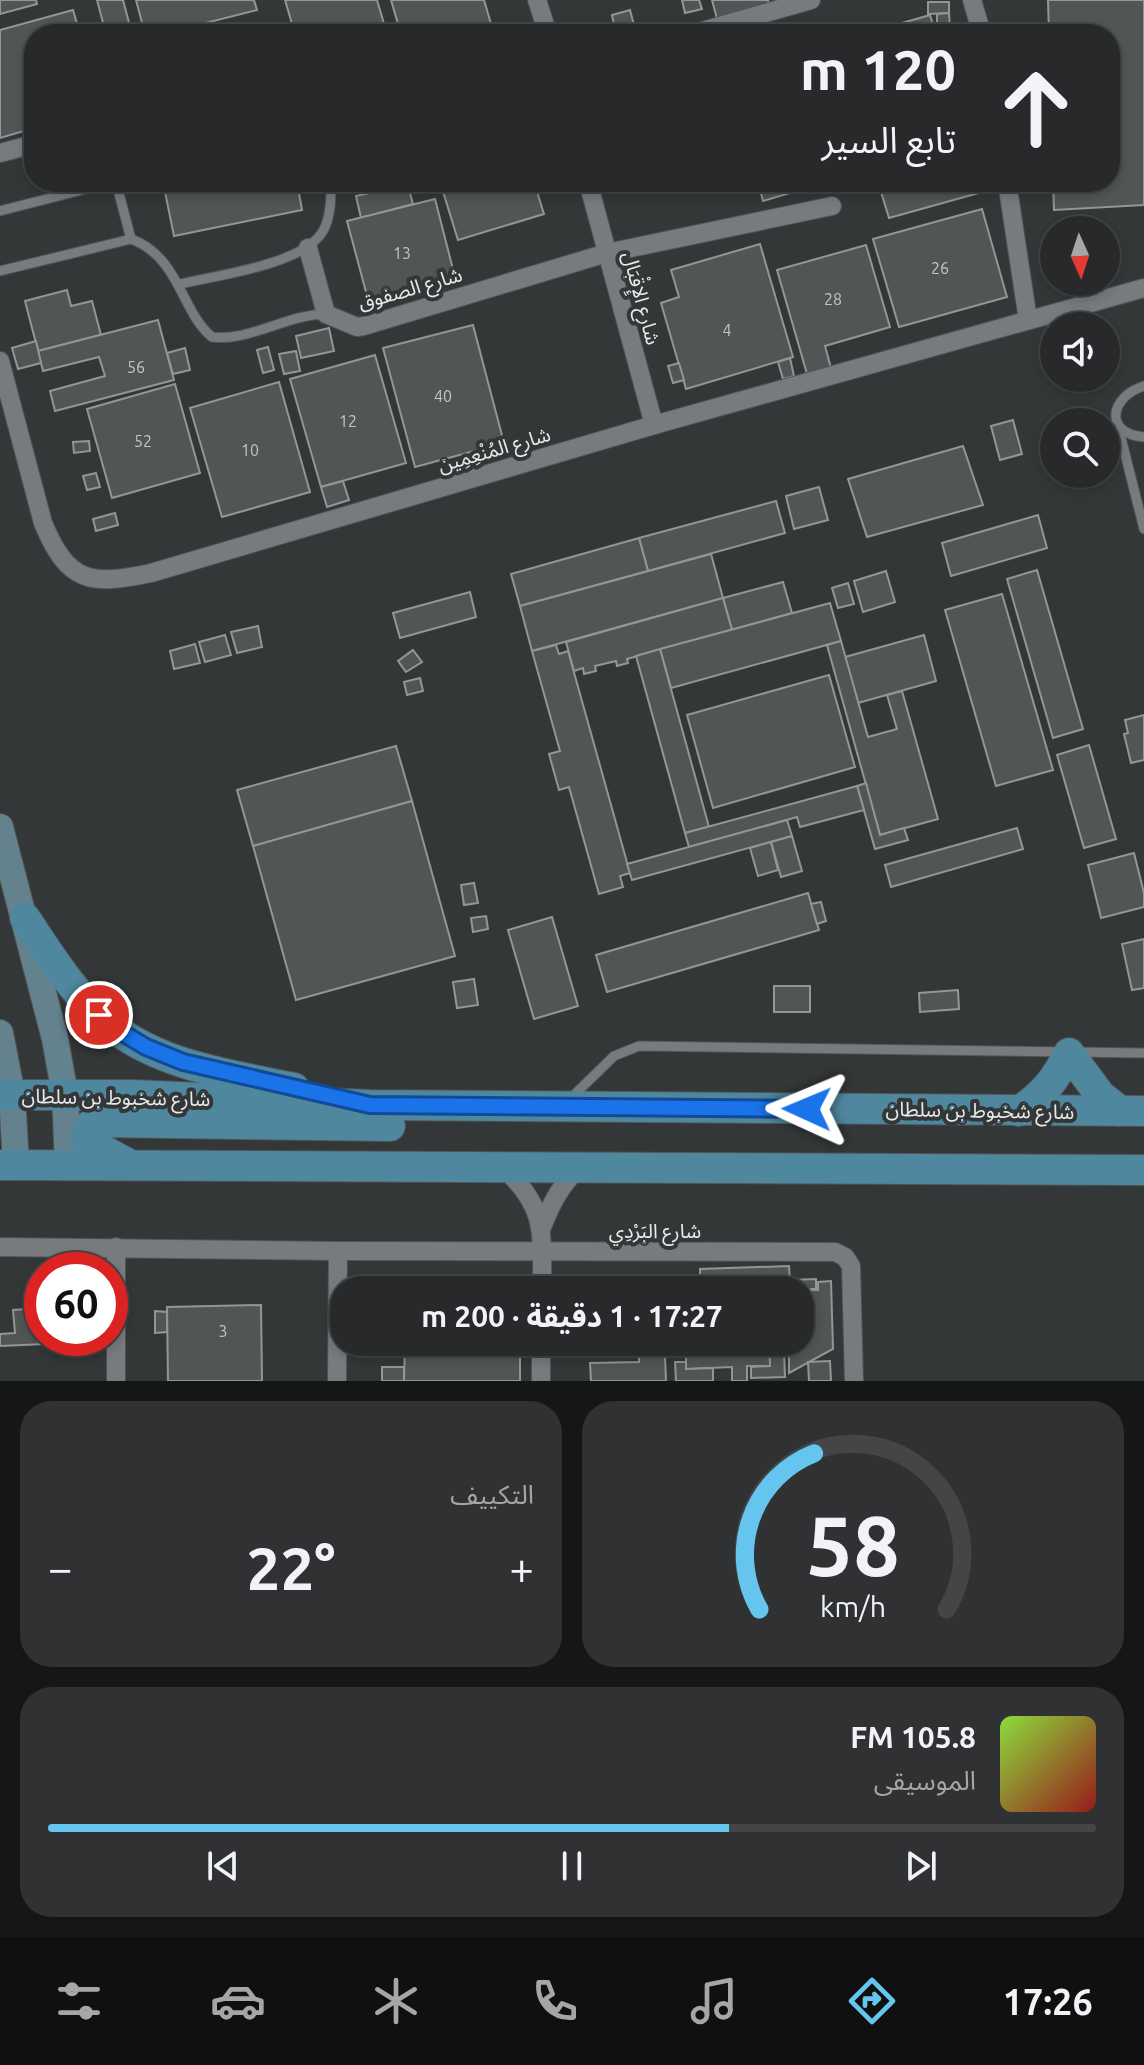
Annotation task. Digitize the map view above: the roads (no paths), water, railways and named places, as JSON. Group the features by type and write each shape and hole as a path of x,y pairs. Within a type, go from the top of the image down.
{"main road":[{"path":"0,827 55,1039 65,1094 68,1165"},
{"path":"25,918 87,1003 111,1026 146,1047 195,1066 370,1105"},
{"path":"0,1033 8,1165 1144,1170"},
{"path":"1019,1111 1041,1096 1058,1075 1069,1053 1100,1095 1132,1111"},
{"name":"شارع شخبوط بن سلطان","path":"6,1095 65,1094 370,1105 1132,1111"},
{"path":"132,1166 88,1142 86,1136 90,1125 100,1122 433,1126 491,1116 518,1106"}],"street":[{"path":"537,0 545,24"},
{"path":"727,24 811,0"},
{"path":"972,0 979,24"},
{"path":"0,153 24,147"},
{"name":"شارع الإِقْبَال","path":"591,192 654,425"},
{"path":"1009,192 1028,320"},
{"name":"شارع الصفوق","path":"326,314 357,327 364,326 607,253 832,206"},
{"path":"308,248 326,314"},
{"name":"شارع المُنْعِمِين","path":"0,361 51,543 59,558 75,571 91,578 111,580 151,573 654,425 1144,288"},
{"path":"502,1167 527,1193 542,1227 542,1276"},
{"path":"542,1227 560,1188 580,1167"},
{"name":"شارع البَرْدِي","path":"0,1247 835,1252 845,1257 851,1266 854,1381"},
{"path":"116,1247 116,1381"},
{"path":"337,1381 338,1251"},
{"path":"541,1356 541,1381"}],"lane":[{"path":"0,211 75,192"},
{"path":"0,271 131,239 118,192"},
{"path":"180,284 288,258 308,248 323,231 330,192"},
{"name":"شارع الصفوق","path":"131,239 147,247 180,284 201,325 212,337 231,337 309,315 326,314"},
{"path":"1117,408 1119,400 1127,392 1144,386"},
{"path":"1120,427 1132,436 1144,437"},
{"path":"1120,434 1144,529"},
{"path":"565,1106 614,1056 639,1046 1144,1053"}]}
